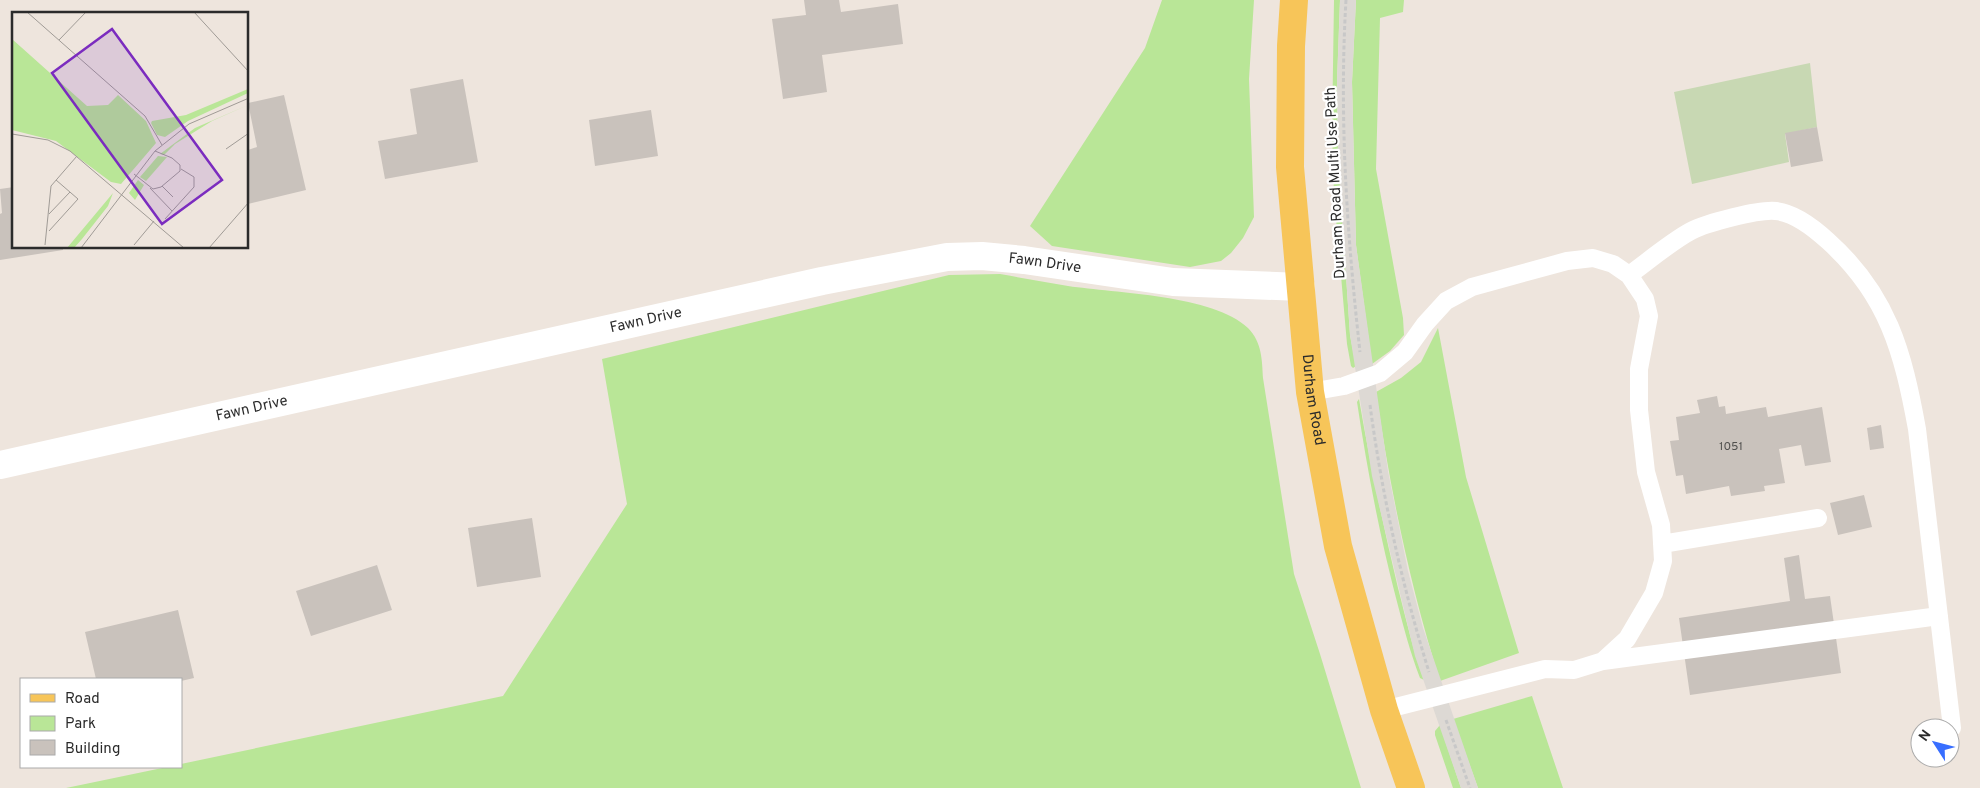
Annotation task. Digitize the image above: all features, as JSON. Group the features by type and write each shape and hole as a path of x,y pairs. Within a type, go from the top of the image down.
{"main road":[{"name":"Durham Road","path":"1294,0 1291,46 1290,167 1310,392 1338,546 1384,710 1411,788"}],"street":[{"name":"Fawn Drive","path":"0,465 822,281 947,257 982,256 1024,260 1173,282 1301,287"}],"lane":[{"path":"1629,276 1692,231 1751,213 1777,211 1810,224 1844,255 1865,281 1886,316 1899,348 1910,392 1917,429 1951,718"},
{"path":"1310,392 1344,386 1380,373 1405,352 1425,324 1446,301 1472,287 1567,261 1593,258 1613,264 1629,276 1645,299 1649,316 1638,369 1639,410 1646,472 1661,525 1663,561 1654,593 1627,639 1603,661"},
{"path":"1662,544 1818,518"},
{"path":"1384,710 1545,669 1574,670 1603,661 1939,616"}],"path":[{"name":"Durham Road Multi Use Path","path":"1346,0 1342,66 1346,198 1361,356"},
{"path":"1368,396 1377,461 1415,626 1432,681"},
{"path":"1447,724 1470,788"}],"green space":[{"path":"1162,0 1254,0 1249,79 1254,217 1243,238 1231,253 1221,261 1190,267 1052,246 1030,226 1145,48"},
{"path":"1334,0 1340,0 1337,82 1338,157 1350,335 1356,366 1353,368 1347,344 1334,196 1332,132"},
{"path":"1356,0 1404,0 1403,12 1380,18 1376,169 1403,318 1404,335 1390,351 1372,364 1356,245 1352,82"},
{"path":"1810,63 1817,127 1785,134 1789,162 1692,184 1674,92"},
{"path":"1000,274 1068,286 1163,297 1212,308 1232,317 1253,333 1259,345 1262,358 1263,378 1294,574 1361,788 66,788 162,768 182,768 182,764 503,696 627,504 602,359 949,275"},
{"path":"1438,328 1466,477 1519,653 1440,681 1419,609 1402,537 1376,392 1401,378 1421,362"},
{"path":"1359,399 1392,564 1416,657 1424,680 1420,678 1410,648 1384,549 1365,451 1357,402"},
{"path":"1532,696 1563,788 1478,788 1453,719"},
{"path":"1440,725 1461,788 1453,788 1435,735 1435,731"}],"shaded area":[{"path":"1340,0 1356,0 1352,82 1356,245 1388,471 1408,571 1423,628 1478,788 1461,788 1415,656 1372,476 1350,335 1338,157 1337,82"}],"building":[{"path":"804,0 839,0 841,12 898,4 903,44 822,55 827,92 783,99 772,19 806,15"},
{"path":"463,79 478,162 385,179 378,141 417,134 410,89"},
{"path":"284,95 306,190 249,204 249,150 257,147 249,103"},
{"path":"651,110 658,156 595,166 589,120"},
{"path":"1817,127 1823,161 1791,167 1785,133"},
{"path":"12,187 12,249 63,250 0,260 0,214 2,213 0,189"},
{"path":"1717,396 1719,407 1725,406 1726,414 1766,407 1768,417 1822,407 1831,462 1805,466 1801,445 1779,449 1785,483 1764,486 1765,491 1731,496 1729,486 1686,494 1683,475 1676,476 1670,441 1679,440 1676,417 1700,413 1697,400"},
{"path":"1881,425 1884,448 1870,450 1867,428"},
{"path":"1864,495 1872,527 1838,535 1830,503"},
{"path":"532,518 541,577 477,587 468,528"},
{"path":"1799,555 1805,599 1830,596 1841,673 1690,695 1679,618 1790,601 1784,558"},
{"path":"377,565 392,610 311,636 296,591"},
{"path":"178,610 194,678 182,681 182,678 96,678 85,632"}]}
